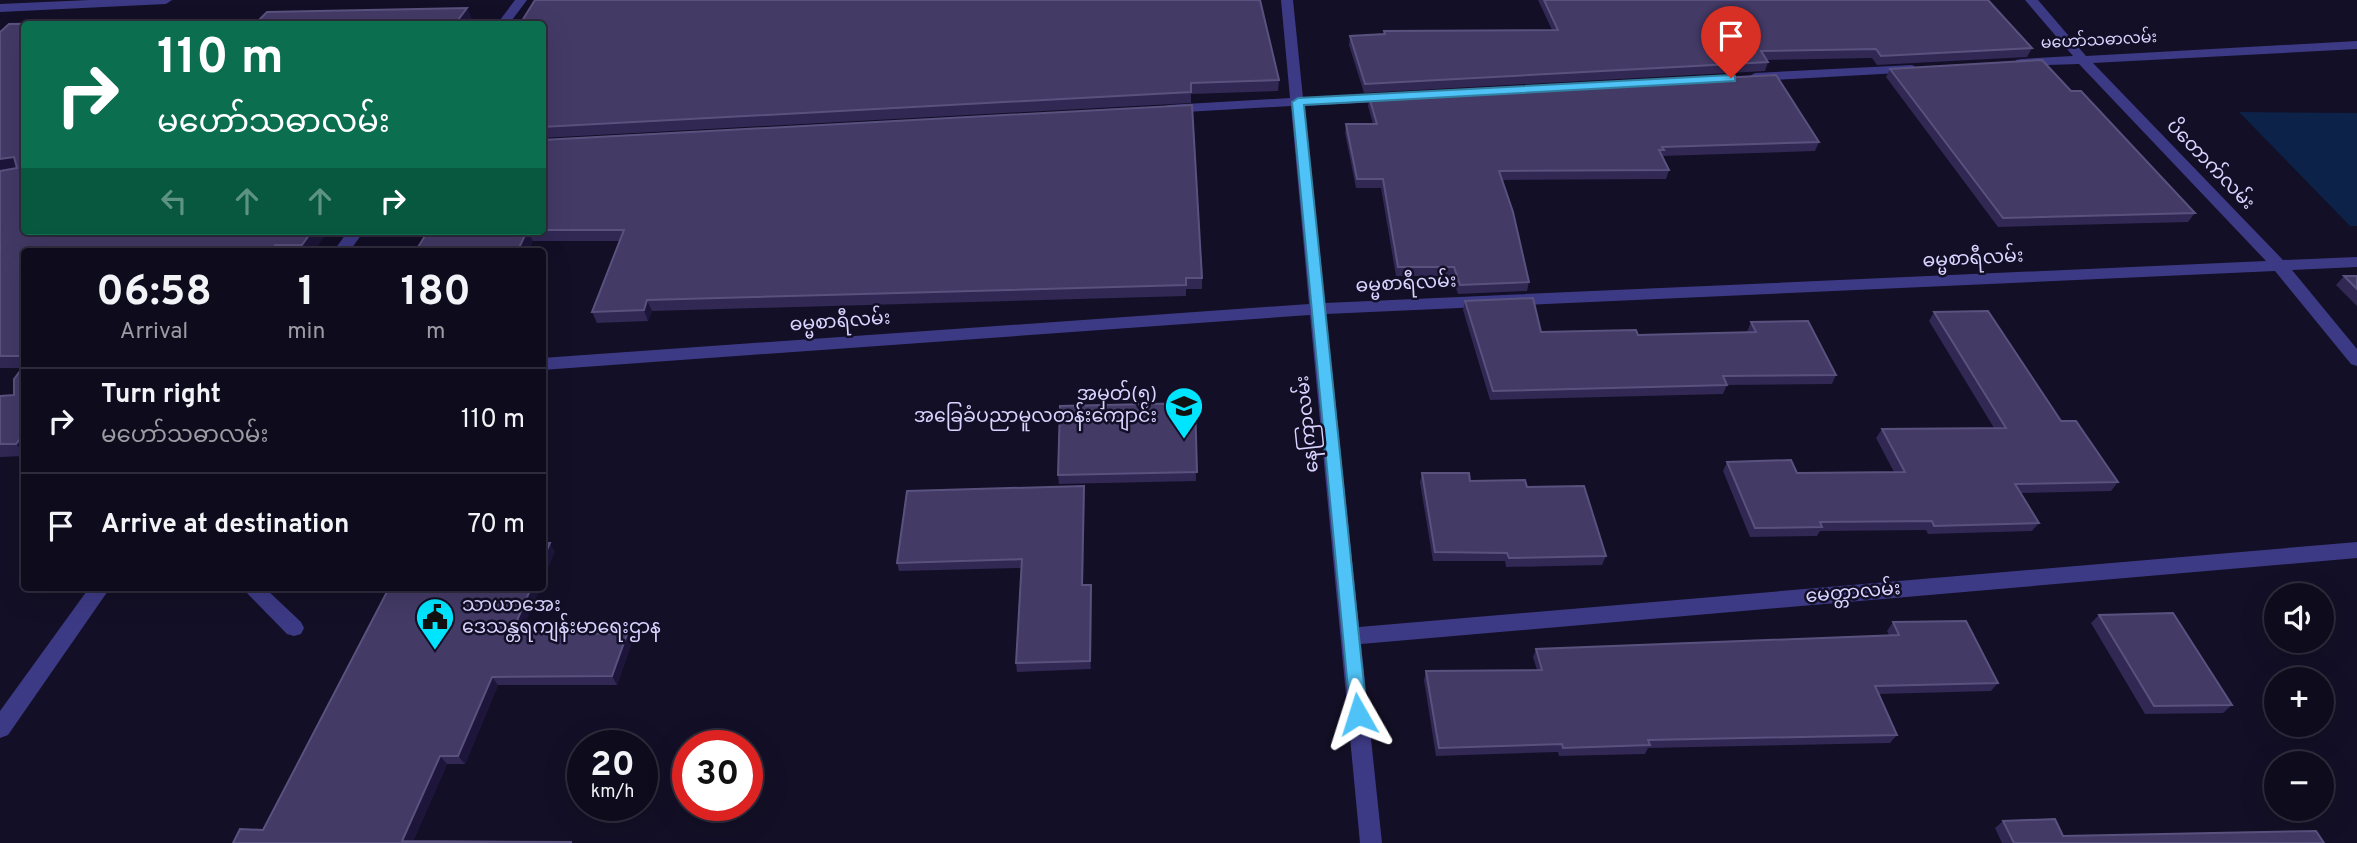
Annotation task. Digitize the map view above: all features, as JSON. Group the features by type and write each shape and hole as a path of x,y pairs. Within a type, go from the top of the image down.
{"street":[{"path":"0,8 166,0"},
{"path":"505,21 521,0"},
{"name":"နေကြာလမ်း","path":"1287,0 1371,843"},
{"name":"ပိတောက်လမ်း","path":"2031,0 2083,60 2280,266 2357,360"},
{"name":"မဟော်သဓာလမ်း","path":"2001,64 2357,45"},
{"path":"1739,78 1932,68"},
{"path":"1147,110 1408,96"},
{"name":"ဓမ္မစာရီလမ်း","path":"546,365 1318,309 2357,262"},
{"name":"မေတ္တာလမ်း","path":"1350,636 2357,550"},
{"path":"0,728 98,591"},
{"path":"255,591 294,628"}],"water":[{"path":"2239,112 2357,113 2357,226 2350,226"}],"building":[{"path":"535,0 1260,0 1279,80 1191,83 1191,92 546,127 546,21 522,21"},
{"path":"1544,0 1988,0 2032,48 1881,56 1876,49 1761,51 1768,62 1365,84 1350,36 1385,34 1384,31 1558,30"},
{"path":"467,8 457,21 196,21 259,20 267,12"},
{"path":"9,24 21,24 21,235 309,235 302,245 275,245 273,248 21,248 21,356 0,356 0,171 17,168 14,157 0,159 0,32"},
{"path":"2042,60 2071,91 2081,91 2195,213 2003,218 1890,69"},
{"path":"1776,75 1819,142 1662,147 1664,150 1659,150 1669,170 1499,171 1513,212 1529,282 1460,285 1454,267 1398,267 1383,179 1357,179 1346,124 1377,124 1369,97"},
{"path":"1192,105 1202,278 1186,278 1186,285 647,300 644,310 592,312 624,230 546,230 546,140"},
{"path":"426,235 525,235 519,248 417,248"},
{"path":"2344,276 2357,276 2357,289"},
{"path":"1533,298 1541,332 1636,330 1638,335 1756,332 1751,322 1808,321 1836,375 1723,376 1727,385 1493,391 1465,301"},
{"path":"1988,311 2061,421 2076,421 2118,482 2015,484 2039,523 1934,526 1932,521 1820,522 1822,527 1755,528 1727,462 1791,460 1797,473 1905,472 1882,429 2006,428 1934,312"},
{"path":"21,370 21,438 16,444 0,444 0,396 14,395 14,379"},
{"path":"1195,403 1197,472 1058,475 1060,406"},
{"path":"1422,473 1469,473 1470,481 1525,480 1527,487 1584,486 1606,556 1509,558 1507,553 1435,552"},
{"path":"1084,486 1082,585 1091,585 1090,661 1016,663 1022,559 897,563 907,491"},
{"path":"387,591 530,591 512,632 627,634 612,676 492,677 458,756 440,756 402,841 571,843 233,843 240,829 263,830"},
{"path":"2173,613 2232,705 2154,706 2099,615"},
{"path":"1966,621 1998,683 1875,686 1897,735 1648,740 1650,745 1563,748 1562,744 1439,748 1426,671 1542,670 1536,649 1899,635 1893,622"},
{"path":"2055,819 2063,836 2316,831 2324,843 2014,843 2003,821"}],"place":[{"name":"အမှတ်(၅) အခြေခံပညာမူလတန်းကျောင်း","path":"1184,440"},
{"name":"သာယာအေး ဒေသန္တရကျန်းမာရေးဌာန","path":"435,651"}],"route":[{"path":"1358,714 1298,102 1731,78"}]}
